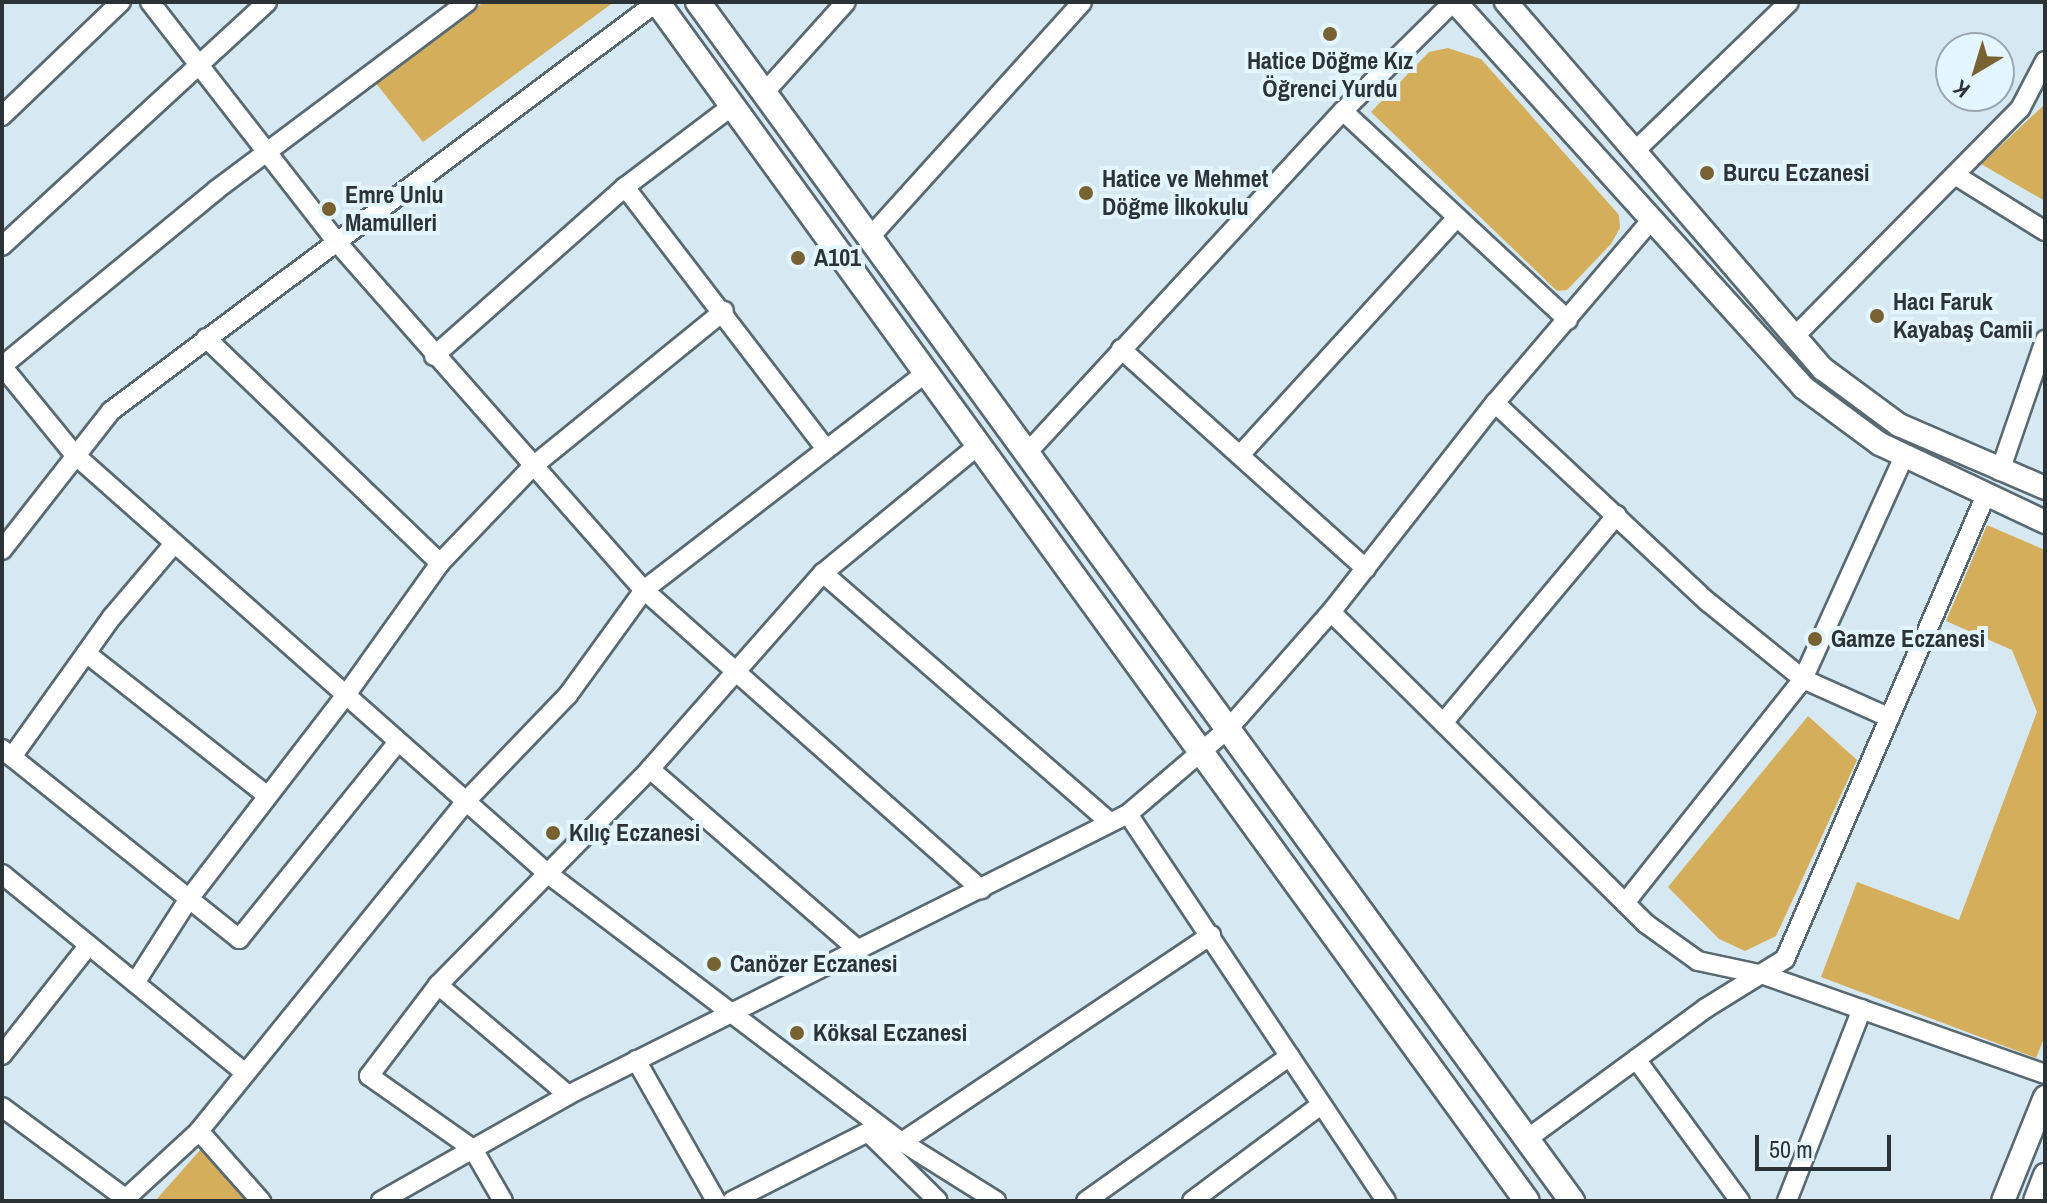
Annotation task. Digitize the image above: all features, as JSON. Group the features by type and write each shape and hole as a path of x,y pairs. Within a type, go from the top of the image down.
{"main road":[{"path":"657,2 923,375 979,445 1199,749 1519,1198"},
{"path":"698,2 1572,1201"}],"street":[{"path":"2,116 121,2"},
{"path":"150,2 335,240 434,356 644,590 981,889"},
{"path":"2,246 267,2"},
{"path":"467,2 264,152 3,372 74,454 547,873 902,1142 996,1201"},
{"path":"2,550 74,454 111,411 335,240 657,2"},
{"path":"764,93 846,2"},
{"path":"870,237 1081,2"},
{"path":"1027,453 1343,111 1454,2 1652,219 1776,363 1832,411 1904,456 1985,497 2045,522"},
{"path":"1506,2 1637,149 1823,369 1899,425 2045,488"},
{"path":"1637,149 1789,2"},
{"path":"1796,335 2020,109 2045,61"},
{"path":"434,356 625,187 732,106"},
{"path":"1343,111 1568,320"},
{"path":"1955,175 2045,231"},
{"path":"625,187 724,311 826,449"},
{"path":"1240,455 1457,217"},
{"path":"381,1201 568,1095 859,951 1108,821 1128,814 1199,749 1229,728 1331,612 1495,403 1652,219"},
{"path":"135,983 188,900 265,794 346,695 440,563 533,466 724,311"},
{"path":"206,338 440,563"},
{"path":"2000,471 2045,340"},
{"path":"1121,349 1366,569"},
{"path":"2,1107 126,1200 199,1131 466,801 568,695 644,590 923,375"},
{"path":"1495,403 1708,602 1803,679 1890,718"},
{"path":"503,1201 473,1149 369,1076 438,985 650,769 739,673 823,573 979,445"},
{"path":"1625,903 1803,679 1904,456"},
{"path":"1527,1139 1706,1008 1764,975 1785,959 1802,928 1985,497"},
{"path":"1443,723 1617,515"},
{"path":"174,544 7,753 239,939 398,742"},
{"path":"823,573 1108,821"},
{"path":"1331,612 1625,903 1698,961 1764,975 2045,1074"},
{"path":"86,653 265,794"},
{"path":"650,769 859,951"},
{"path":"1128,814 1386,1201"},
{"path":"2,874 245,1073"},
{"path":"902,1142 1211,935"},
{"path":"2,1055 89,945"},
{"path":"438,985 568,1095"},
{"path":"1787,1201 1862,1009"},
{"path":"1086,1201 1290,1056"},
{"path":"1636,1059 1740,1201"},
{"path":"636,1060 716,1201"},
{"path":"2003,1201 2045,1097"},
{"path":"1192,1201 1321,1105"},
{"path":"199,1131 261,1201"},
{"path":"732,1201 868,1132 902,1142"},
{"path":"868,1132 938,1201"},
{"path":"2035,1201 2045,1175"}],"shaded area":[{"path":"484,2 614,2 423,142 374,81"},
{"path":"1448,48 1481,59 1619,215 1620,228 1611,244 1567,290 1557,291 1371,112 1429,52"},
{"path":"2045,104 2045,201 1981,164"},
{"path":"1987,525 2045,550 2045,1036 2036,1058 1821,977 1857,882 1959,920 2037,712 2012,650 1946,621"},
{"path":"1808,716 1857,760 1776,936 1745,951 1719,939 1668,887"},
{"path":"202,1148 255,1201 155,1201"}],"place":[{"name":"Hatice Döğme Kız Öğrenci Yurdu","path":"1330,34"},
{"name":"Burcu Eczanesi","path":"1707,173"},
{"name":"Hatice ve Mehmet Döğme İlkokulu","path":"1086,193"},
{"name":"Emre Unlu Mamulleri","path":"329,209"},
{"name":"A101","path":"798,258"},
{"name":"Hacı Faruk Kayabaş Camii","path":"1877,316"},
{"name":"Gamze Eczanesi","path":"1815,639"},
{"name":"Kılıç Eczanesi","path":"553,833"},
{"name":"Canözer Eczanesi","path":"714,964"},
{"name":"Köksal Eczanesi","path":"797,1033"}]}
